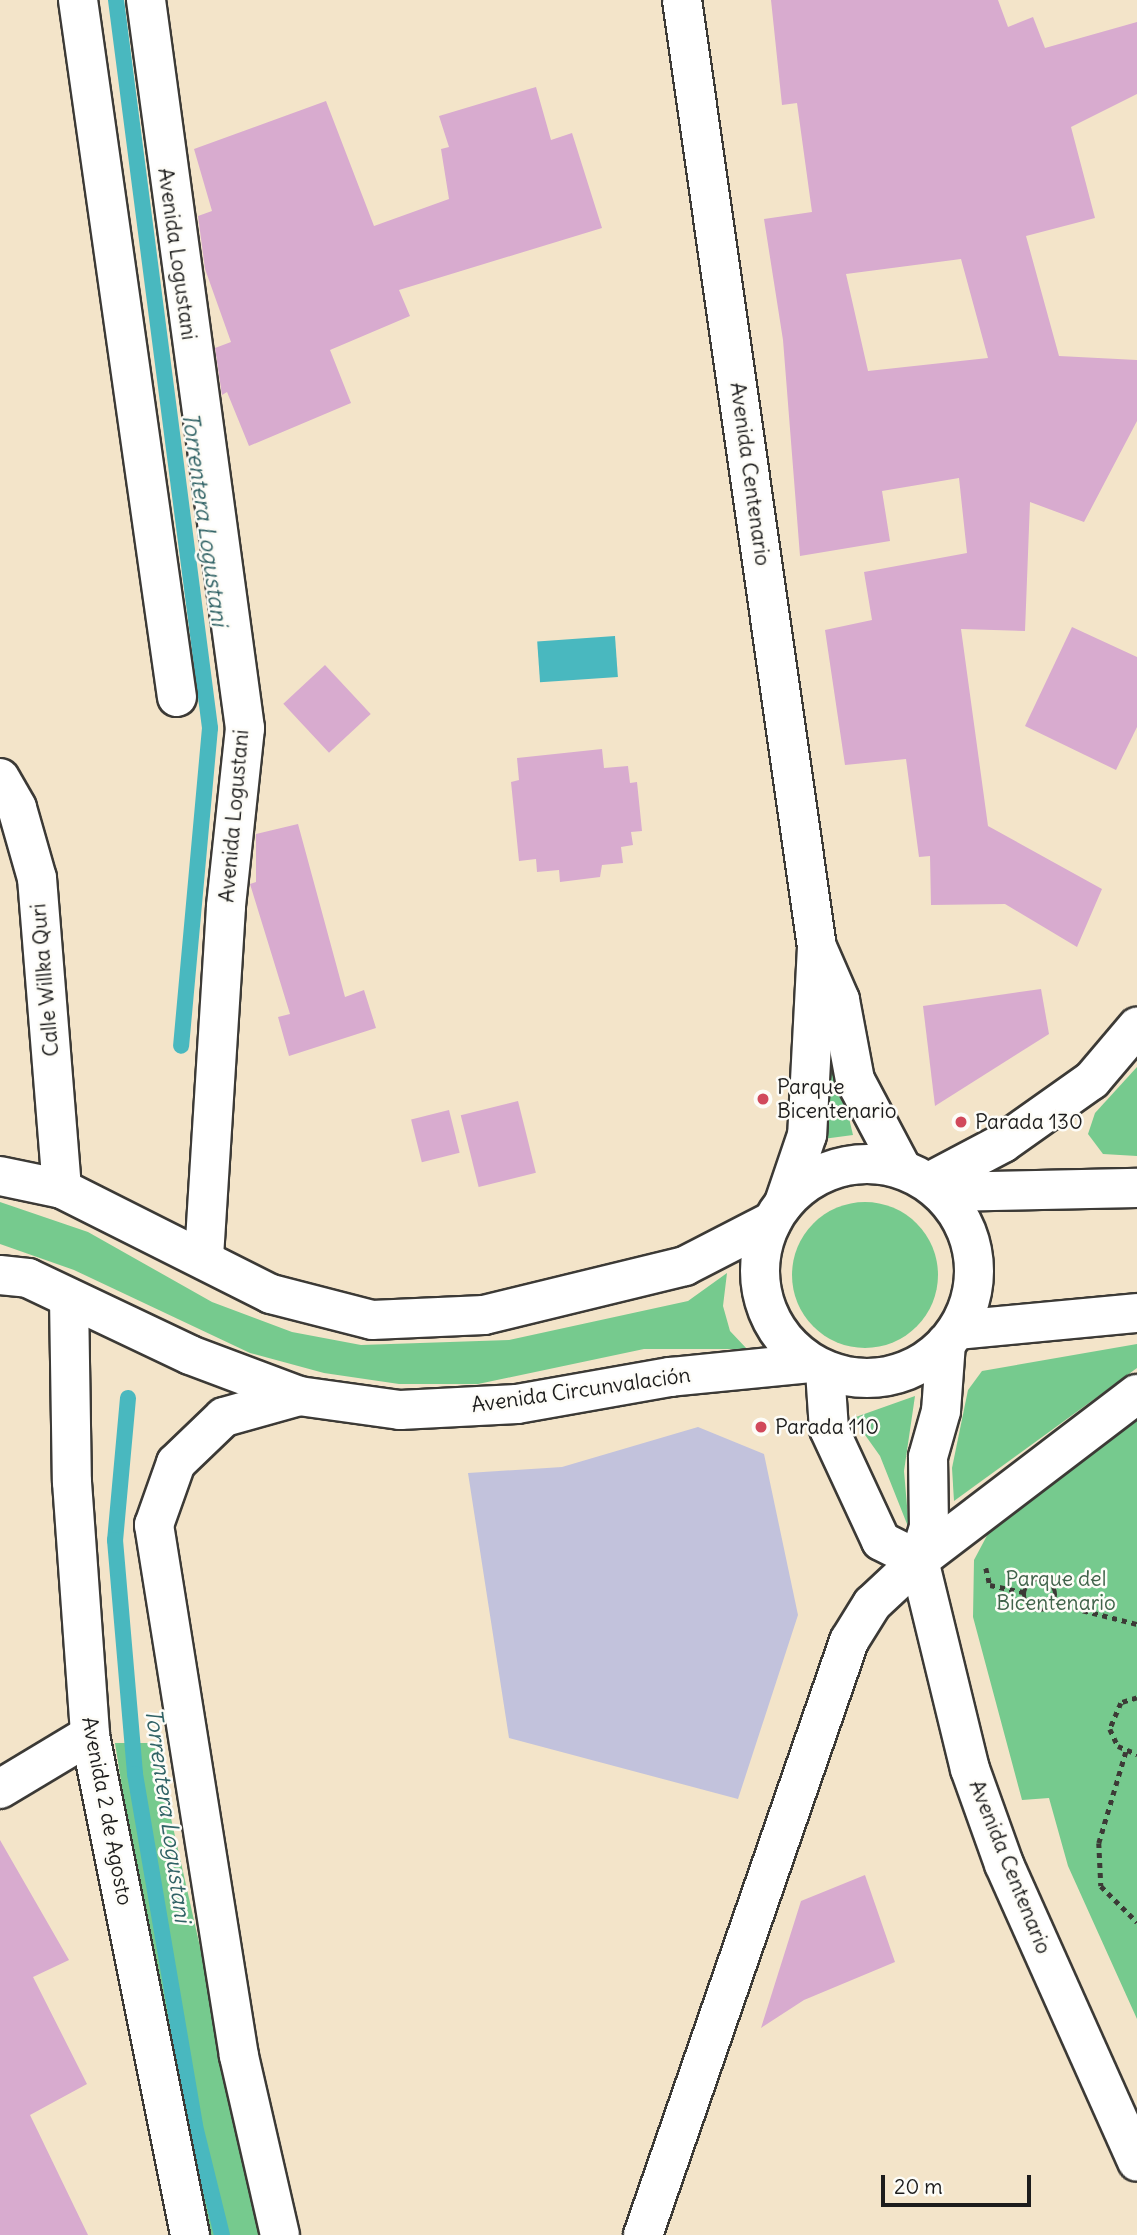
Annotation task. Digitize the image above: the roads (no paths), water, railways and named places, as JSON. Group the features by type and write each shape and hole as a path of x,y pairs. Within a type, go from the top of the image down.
{"street":[{"path":"78,0 177,697"},
{"name":"Avenida Logustani","path":"146,0 245,728 226,907 204,1259"},
{"name":"Avenida Centenario","path":"682,0 817,947 807,1135 778,1212"},
{"name":"Calle Willka Quri","path":"0,778 17,808 37,878 62,1189"},
{"name":"Avenida Centenario","path":"817,947 840,1000 855,1080 924,1180"},
{"path":"924,1180 1003,1143 1092,1080 1137,1027"},
{"path":"0,1176 62,1189 271,1294 372,1320 432,1321 484,1315 685,1266 778,1212 810,1179 844,1166 924,1180 1137,1188"},
{"path":"919,1560 929,1527 928,1457 942,1410 952,1336 972,1294 972,1242 924,1180"},
{"path":"778,1212 762,1246 763,1300 773,1325 817,1367 871,1379 894,1375 952,1336 1137,1313"},
{"name":"Avenida Circunvalación","path":"0,1275 28,1278 190,1355 299,1396 400,1410 517,1404 670,1377 817,1367"},
{"name":"Avenida 2 de Agosto","path":"69,1298 72,1482 90,1735 190,2235"},
{"path":"817,1367 829,1429 881,1541 919,1560"},
{"path":"642,2235 849,1641 872,1604 919,1560 1137,1394"},
{"path":"280,2235 237,2043 153,1525 176,1463 224,1417 299,1396"},
{"name":"Avenida Centenario","path":"919,1560 970,1769 1004,1864 1137,2162"},
{"path":"0,1789 90,1735"}],"water":[{"path":"615,636 618,677 540,682 537,641"}],"waterway":[{"name":"Torrentera Logustani","path":"116,0 210,728 181,1046"},
{"name":"Torrentera Logustani","path":"128,1398 115,1540 135,1774 195,2126 222,2235"}],"place":[{"name":"Parque Bicentenario","path":"763,1099"},
{"name":"Parada 130","path":"961,1122"},
{"name":"Parada 110","path":"761,1427"}],"park label":[{"name":"Parque del Bicentenario","path":"1056,1591"}]}
